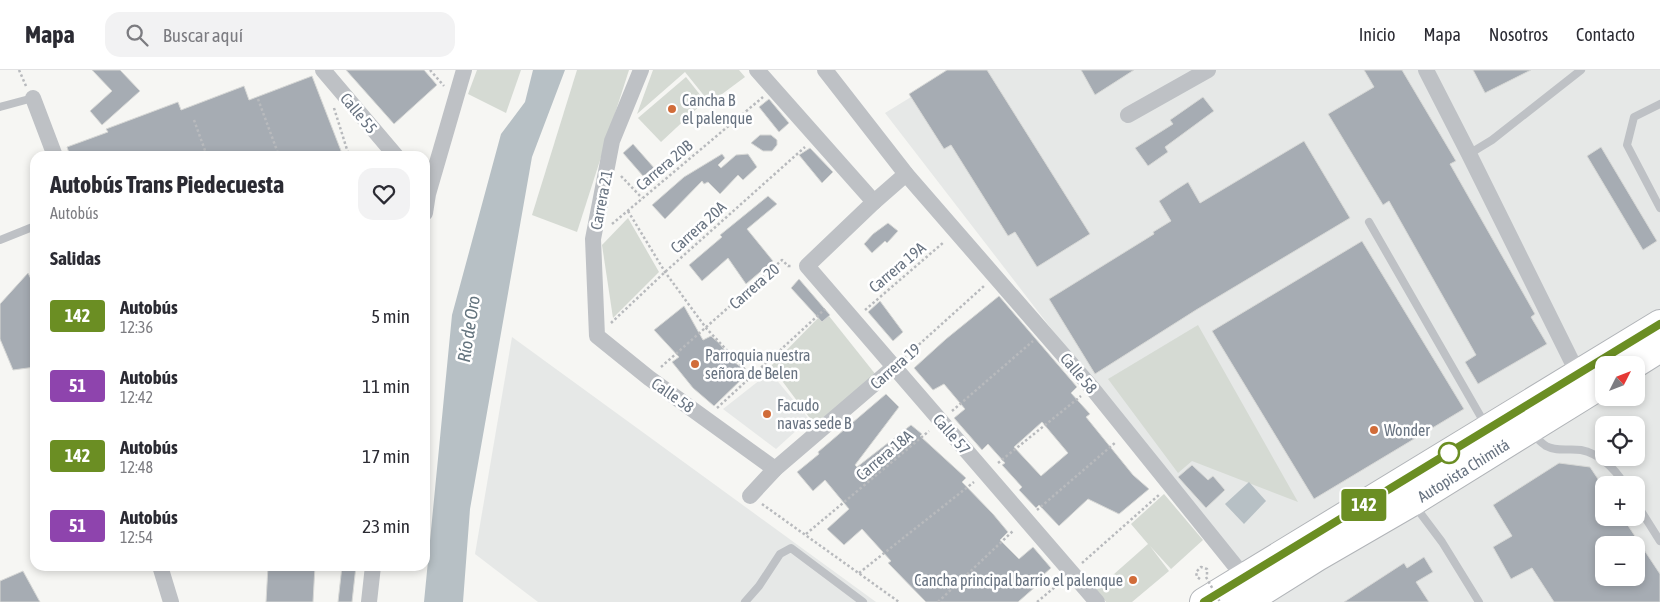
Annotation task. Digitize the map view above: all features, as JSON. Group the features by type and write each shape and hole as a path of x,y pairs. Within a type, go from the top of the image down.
{"highway":[{"name":"Autopista Chimitá","path":"1245,590 1488,430 1660,324"},
{"path":"1645,357 1660,348"},
{"name":"Autopista Chimitá","path":"1205,589 1245,590 1317,557 1412,502 1595,389"}],"street":[{"name":"Calle 55","path":"323,70 392,151"},
{"path":"430,180 464,70"},
{"name":"Carrera 21","path":"598,336 594,239 612,141 642,70"},
{"path":"757,70 815,138 874,202"},
{"name":"Calle 58","path":"826,70 906,174 1092,388 1170,485 1245,590"},
{"path":"1128,114 1208,70"},
{"path":"1426,70 1578,374"},
{"path":"33,98 53,151"},
{"path":"807,266 906,174"},
{"name":"Calle 57","path":"807,266 1097,602"},
{"name":"Calle 58","path":"598,336 649,378 775,469"},
{"name":"Carrera 19","path":"750,496 775,469 894,367"},
{"path":"162,571 171,602"},
{"path":"369,602 372,571"}],"lane":[{"path":"1469,154 1492,140 1581,70"},
{"path":"0,107 33,98"},
{"path":"1660,104 1634,117 1626,145 1660,208"},
{"path":"1369,222 1488,430"},
{"path":"0,240 30,228"},
{"path":"1528,431 1547,446 1560,450 1580,450 1600,457 1619,476"},
{"path":"1412,502 1442,542 1479,602"},
{"path":"1645,517 1659,538"},
{"path":"745,602 759,586 780,554 791,548 863,602"}],"path":[{"name":"Carrera 20B","path":"594,239 773,88"},
{"path":"258,99 277,151"},
{"path":"333,104 347,151"},
{"path":"194,120 205,151"},
{"name":"Carrera 20A","path":"598,336 664,272 815,138"},
{"path":"621,176 642,198"},
{"path":"627,211 664,272 706,328 751,376"},
{"name":"Carrera 19A","path":"853,320 957,231"},
{"name":"Carrera 20","path":"649,378 782,260 788,266 807,266"},
{"name":"Carrera 19","path":"894,367 996,276"},
{"path":"706,418 835,299"},
{"name":"Carrera 18A","path":"806,534 924,436 940,420 1043,332"},
{"path":"1037,602 1170,485"},
{"path":"750,496 900,602"},
{"path":"1205,589 1220,602"}],"shaded area":[{"path":"477,70 521,70 506,113 468,94"},
{"path":"577,70 629,70 577,232 532,215"},
{"path":"653,70 739,70 745,77 710,103 685,72 637,114"},
{"path":"955,70 1660,70 1660,602 1260,602 1232,563 885,113"},
{"name":"Cancha B el palenque","path":"686,77 705,101 661,142 638,118"},
{"path":"628,218 659,272 613,318 602,245"},
{"path":"825,311 876,375 815,425 771,366"},
{"path":"1198,325 1298,502 1192,461 1178,473 1108,379"},
{"path":"512,337 876,602 538,602 475,554"},
{"name":"Facudo navas sede B","path":"770,372 809,419 776,449 723,409"},
{"path":"1164,494 1203,540 1171,569 1150,546 1169,571 1132,602 1106,602 1096,590 1148,544 1131,524"}],"water":[{"name":"Río de Oro","path":"533,70 565,70 532,157 470,509 463,602 424,602 427,571 430,571 430,540 452,315 501,134 525,102"},
{"path":"1249,482 1266,501 1244,524 1225,504"}],"building":[{"path":"92,70 120,70 140,91 102,125 90,111 112,91"},
{"path":"346,70 424,70 437,85 394,124"},
{"path":"947,70 987,70 1090,234 1037,267 1015,232 1008,236 951,145 944,149 909,94"},
{"path":"1081,70 1134,70 1095,95"},
{"path":"1364,70 1402,70 1456,161 1450,164 1535,314 1531,317 1547,344 1478,384 1465,362 1476,355 1389,201 1383,205 1328,114 1374,87"},
{"path":"1473,70 1531,70 1485,93"},
{"path":"312,76 341,151 68,151 67,147 108,132 106,129 178,102 181,110 244,86 249,100"},
{"path":"1203,97 1214,111 1165,147 1168,152 1148,166 1135,148 1173,124 1170,120"},
{"path":"769,99 789,123 779,132 759,107"},
{"path":"760,135 771,135 777,140 777,145 772,151 763,151 751,143"},
{"path":"1304,141 1350,218 1196,310 1095,374 1049,299 1154,234 1153,232 1171,221 1159,201 1188,182 1200,203"},
{"path":"633,144 655,169 643,176 623,153"},
{"path":"1601,147 1657,241 1643,250 1587,156"},
{"path":"810,148 833,172 822,183 799,155"},
{"path":"722,154 725,158 718,165 721,168 736,155 748,154 757,167 743,180 738,175 720,194 708,182 704,184 702,181 665,219 652,205 684,177"},
{"path":"768,196 777,204 747,229 773,261 746,284 728,258 702,281 689,265 722,237 720,235"},
{"path":"888,223 898,231 887,243 885,241 872,253 864,244 873,234"},
{"path":"1362,241 1464,409 1314,499 1212,331"},
{"path":"28,273 30,277 30,368 13,370 0,339 0,304"},
{"path":"799,279 830,315 822,322 791,288"},
{"path":"999,296 1077,387 1071,393 1090,414 1086,417 1133,475 1149,489 1119,514 1088,499 1059,526 1039,505 1036,508 1019,490 1022,487 1002,465 1005,463 988,444 982,450 954,418 965,409 944,384 933,390 914,368","holes":["1042,422 1068,453 1041,476 1014,447"]},
{"path":"880,301 903,332 893,341 868,312"},
{"path":"684,306 703,340 711,336 719,343 734,362 741,367 744,377 714,406 693,388 672,362 679,357 654,330"},
{"path":"886,394 899,407 855,465 857,467 911,425 922,434 920,436 966,478 962,482 1008,532 1000,540 1019,559 1033,547 1051,568 1032,585 1034,588 1018,602 926,602 888,563 891,561 862,529 844,545 827,529 849,509 825,480 813,491 797,472"},
{"path":"1559,463 1590,467 1596,476 1595,526 1628,526 1635,536 1595,536 1595,586 1645,586 1645,551 1660,574 1660,602 1554,602 1532,568 1511,579 1493,547 1512,536 1493,505"},
{"path":"1192,465 1208,480 1213,476 1225,490 1206,508 1178,477"},
{"path":"1424,557 1433,572 1416,582 1429,602 1344,602 1404,563 1407,568"},
{"path":"23,571 40,602 0,602 0,581"},
{"path":"268,571 315,571 313,602 266,602"},
{"path":"341,571 355,571 352,602 338,602"}],"bus line":[{"name":"142","path":"1204,602 1660,324"}],"place":[{"name":"Cancha B el palenque","path":"672,109"},
{"name":"Parroquia nuestra señora de Belen","path":"695,364"},
{"name":"Facudo navas sede B","path":"767,414"},
{"name":"Wonder","path":"1374,430"},
{"name":"Cancha principal barrio el palenque","path":"1133,580"}]}
